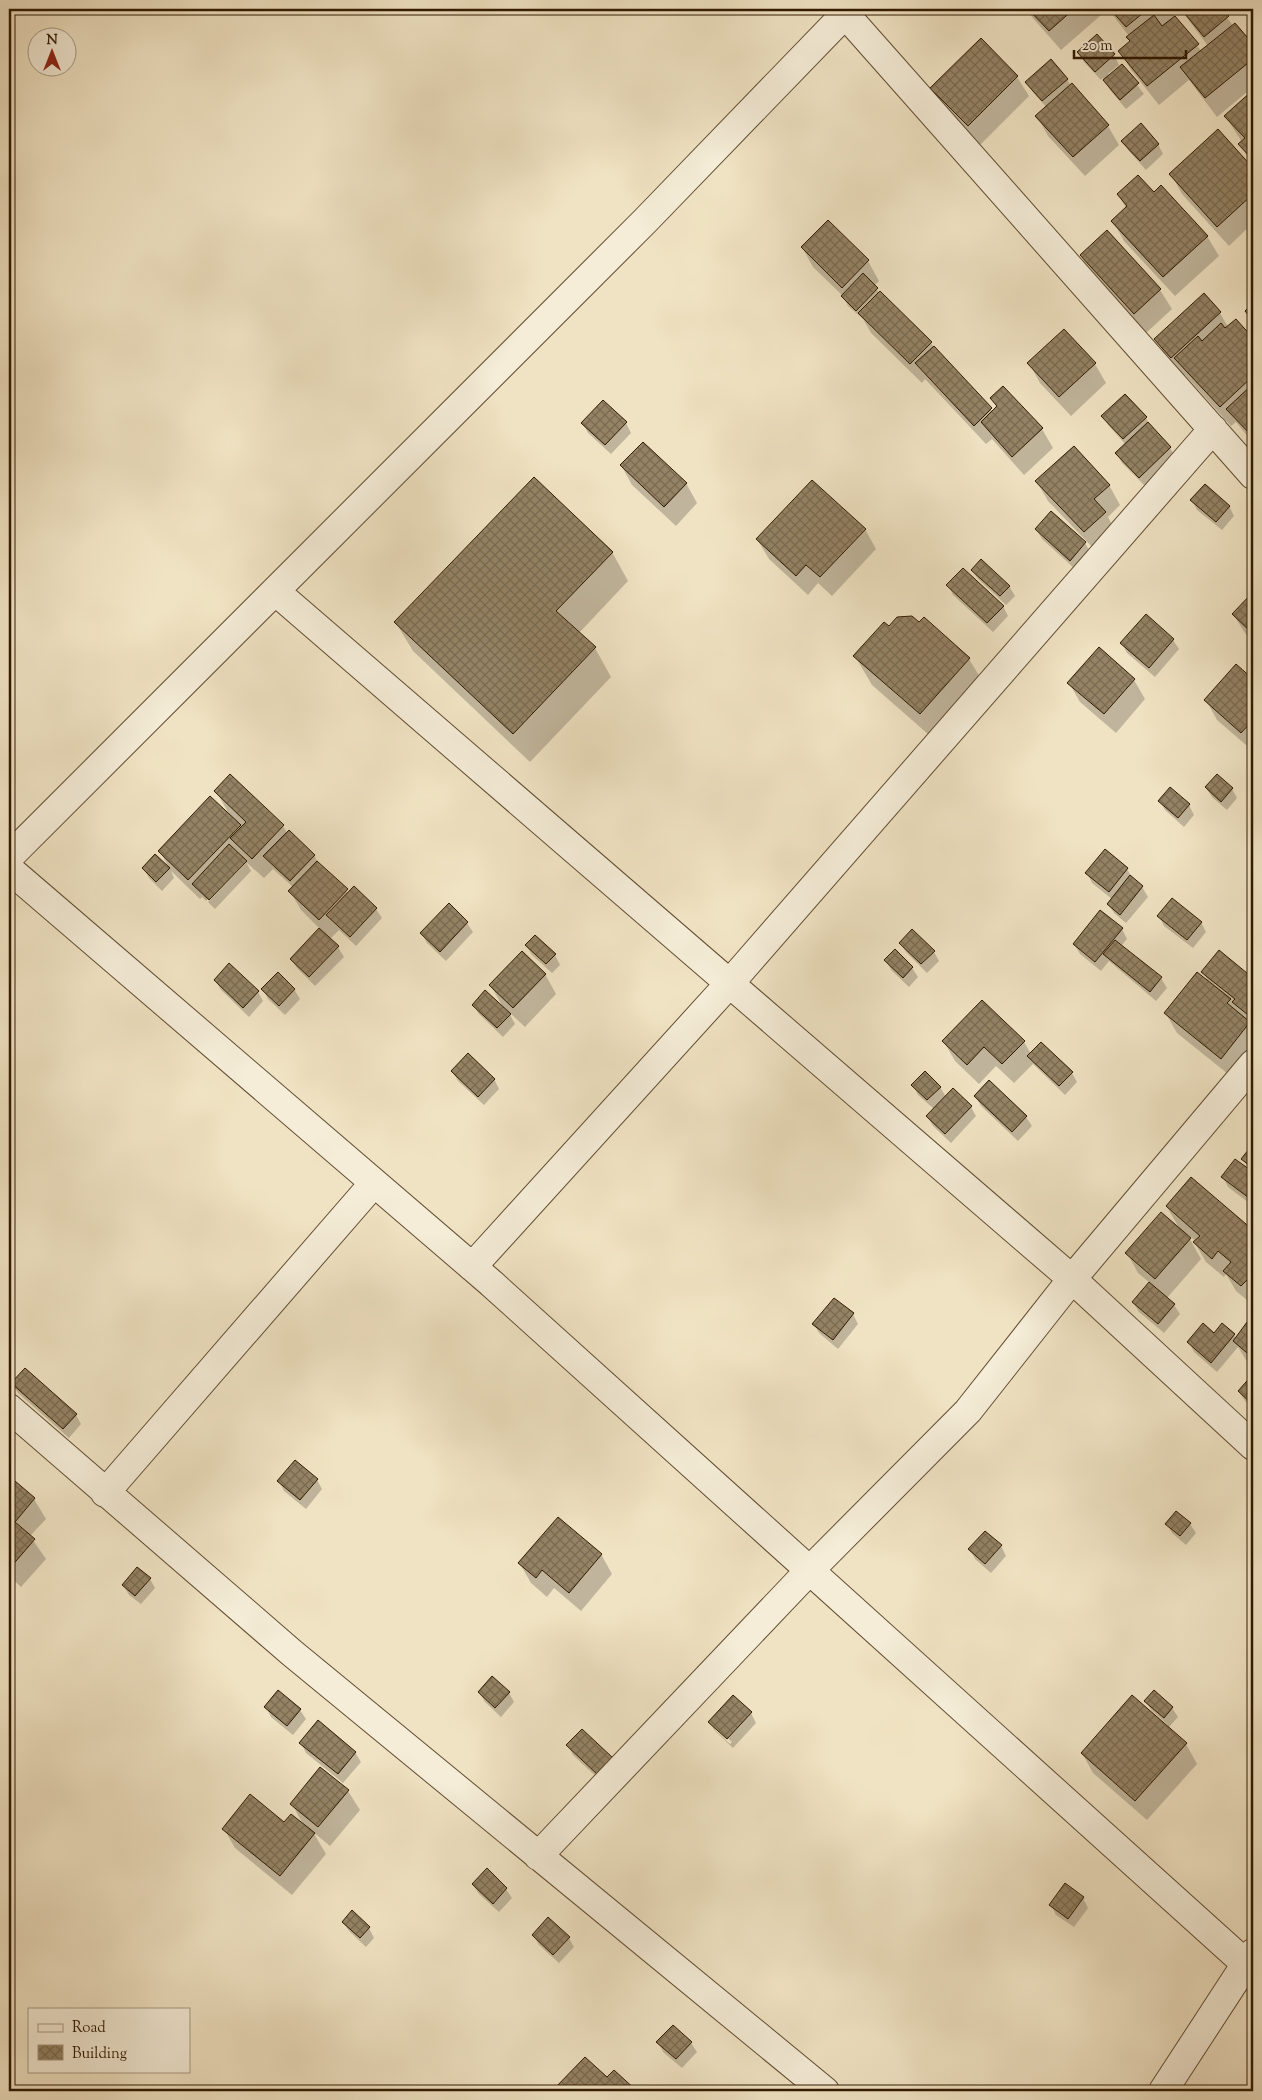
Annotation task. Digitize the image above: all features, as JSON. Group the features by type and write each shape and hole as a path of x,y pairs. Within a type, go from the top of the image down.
{"street":[{"path":"9,858 645,221 847,11 1253,475"},
{"path":"472,1267 729,984 1213,429"},
{"path":"275,591 1072,1279 1253,1446"},
{"path":"9,870 472,1267 809,1571 1250,1959 1163,2091"},
{"path":"538,1856 809,1571 968,1411 1072,1279 1253,1064"},
{"path":"106,1493 374,1183"},
{"path":"9,1408 292,1653 825,2091"}],"building":[{"path":"1028,9 1074,9 1049,31"},
{"path":"1110,9 1148,9 1126,27"},
{"path":"1181,9 1223,9 1229,16 1204,37"},
{"path":"1154,15 1162,26 1175,16 1199,44 1147,86 1118,51 1130,41 1126,37"},
{"path":"1235,23 1253,44 1253,59 1205,98 1180,67"},
{"path":"1097,34 1115,54 1095,72 1077,52"},
{"path":"981,38 1018,76 968,126 930,88"},
{"path":"1051,59 1068,79 1042,101 1025,82"},
{"path":"1122,64 1139,83 1120,100 1103,80"},
{"path":"1072,83 1109,125 1073,157 1035,116"},
{"path":"1253,90 1253,160 1238,144 1245,138 1224,116"},
{"path":"1141,123 1159,144 1140,161 1121,141"},
{"path":"1218,129 1253,168 1253,194 1217,227 1169,174"},
{"path":"1138,175 1154,192 1161,185 1208,236 1163,277 1111,221 1127,206 1117,194"},
{"path":"828,220 869,260 842,288 801,247"},
{"path":"1107,230 1161,289 1134,314 1080,255"},
{"path":"863,273 878,288 856,311 841,296"},
{"path":"880,291 932,342 910,364 858,313"},
{"path":"1204,293 1221,312 1171,358 1154,339"},
{"path":"1253,303 1253,321 1245,311"},
{"path":"1236,319 1253,338 1253,376 1220,407 1174,358 1198,336 1202,341 1221,323 1225,328"},
{"path":"1064,329 1096,363 1059,397 1027,363"},
{"path":"934,346 992,408 974,426 915,363"},
{"path":"1253,384 1253,437 1226,409"},
{"path":"1003,386 1043,428 1012,457 981,422 997,406 990,398"},
{"path":"1125,394 1147,417 1123,439 1101,416"},
{"path":"603,400 627,422 605,445 581,423"},
{"path":"1148,422 1171,447 1139,478 1115,453"},
{"path":"643,442 687,483 664,507 620,465"},
{"path":"1074,446 1110,485 1094,499 1106,512 1084,532 1035,481"},
{"path":"534,477 613,552 556,611 596,647 513,734 394,622"},
{"path":"812,480 866,529 820,577 806,565 796,576 756,539"},
{"path":"1205,484 1230,506 1216,522 1190,500"},
{"path":"1051,511 1086,542 1070,561 1035,529"},
{"path":"981,559 1010,586 1000,596 971,570"},
{"path":"963,568 1004,606 987,623 946,585"},
{"path":"1253,592 1253,634 1232,614"},
{"path":"1146,614 1174,639 1149,668 1120,643"},
{"path":"912,616 919,622 924,617 970,658 920,714 853,656 884,622 889,626 897,617"},
{"path":"1099,647 1135,679 1104,714 1067,683"},
{"path":"1236,664 1253,679 1253,720 1241,733 1204,700"},
{"path":"230,774 284,825 252,859 230,838 246,822 214,791"},
{"path":"1217,774 1233,788 1221,802 1205,787"},
{"path":"1170,787 1190,804 1178,818 1158,801"},
{"path":"210,796 241,825 188,880 158,851"},
{"path":"289,830 315,855 290,881 263,856"},
{"path":"229,844 247,861 209,900 192,884"},
{"path":"1105,849 1128,868 1109,892 1085,873"},
{"path":"155,854 170,868 156,882 142,868"},
{"path":"317,861 348,889 319,920 288,891"},
{"path":"1130,875 1143,886 1120,915 1107,904"},
{"path":"354,886 377,908 350,937 326,915"},
{"path":"1172,898 1202,922 1187,940 1157,916"},
{"path":"449,903 468,922 440,952 420,933"},
{"path":"1100,910 1123,928 1095,962 1073,944"},
{"path":"319,928 339,946 309,977 290,959"},
{"path":"912,929 935,951 921,964 899,943"},
{"path":"535,935 556,954 546,964 525,945"},
{"path":"1115,940 1162,977 1150,992 1103,954"},
{"path":"895,949 913,967 903,978 884,960"},
{"path":"1219,950 1253,978 1253,1019 1232,1002 1235,999 1201,972"},
{"path":"522,951 546,974 513,1008 489,985"},
{"path":"229,963 259,991 243,1008 214,980"},
{"path":"278,972 295,989 279,1006 261,989"},
{"path":"1197,972 1231,999 1227,1003 1250,1022 1221,1059 1164,1013"},
{"path":"485,990 511,1014 497,1028 472,1005"},
{"path":"982,1000 1025,1041 1002,1064 984,1047 967,1065 942,1041"},
{"path":"1041,1042 1073,1072 1059,1086 1027,1056"},
{"path":"468,1053 495,1079 478,1097 451,1071"},
{"path":"925,1071 941,1087 927,1100 911,1085"},
{"path":"989,1080 1027,1116 1012,1132 974,1096"},
{"path":"953,1088 972,1106 945,1134 926,1116"},
{"path":"1253,1144 1253,1168 1241,1159"},
{"path":"1235,1159 1253,1172 1253,1201 1221,1177"},
{"path":"1191,1177 1253,1230 1253,1282 1249,1278 1241,1286 1223,1271 1231,1262 1218,1251 1212,1259 1193,1242 1200,1236 1166,1206"},
{"path":"1161,1212 1191,1238 1155,1279 1125,1253"},
{"path":"1149,1282 1175,1304 1158,1324 1132,1302"},
{"path":"834,1298 854,1313 833,1340 812,1324"},
{"path":"1253,1314 1253,1358 1233,1341"},
{"path":"1203,1323 1214,1333 1222,1323 1235,1334 1211,1363 1187,1342"},
{"path":"25,1368 77,1414 63,1429 11,1383"},
{"path":"1253,1374 1253,1405 1238,1391"},
{"path":"295,1460 318,1479 300,1500 277,1481"},
{"path":"15,1481 35,1498 15,1522 35,1539 10,1568 9,1488"},
{"path":"1176,1511 1191,1523 1180,1536 1165,1524"},
{"path":"558,1517 602,1554 569,1593 542,1570 536,1578 518,1563"},
{"path":"985,1531 1002,1545 985,1564 968,1549"},
{"path":"137,1567 151,1578 135,1596 122,1585"},
{"path":"492,1676 510,1692 495,1708 478,1692"},
{"path":"278,1690 301,1709 287,1726 264,1707"},
{"path":"1154,1690 1173,1707 1164,1718 1144,1701"},
{"path":"733,1695 752,1712 727,1739 708,1722"},
{"path":"1132,1695 1187,1743 1135,1801 1081,1753"},
{"path":"318,1720 356,1752 338,1774 299,1743"},
{"path":"582,1729 613,1758 597,1774 566,1745"},
{"path":"320,1767 349,1790 318,1827 290,1804"},
{"path":"250,1794 284,1822 291,1814 315,1833 280,1876 222,1829"},
{"path":"487,1868 507,1888 493,1904 472,1884"},
{"path":"1065,1883 1084,1897 1068,1919 1049,1905"},
{"path":"352,1910 370,1927 360,1938 342,1922"},
{"path":"548,1917 570,1937 553,1955 532,1935"},
{"path":"673,2025 692,2042 676,2059 656,2042"},
{"path":"585,2057 607,2077 614,2070 637,2091 552,2091"}]}
